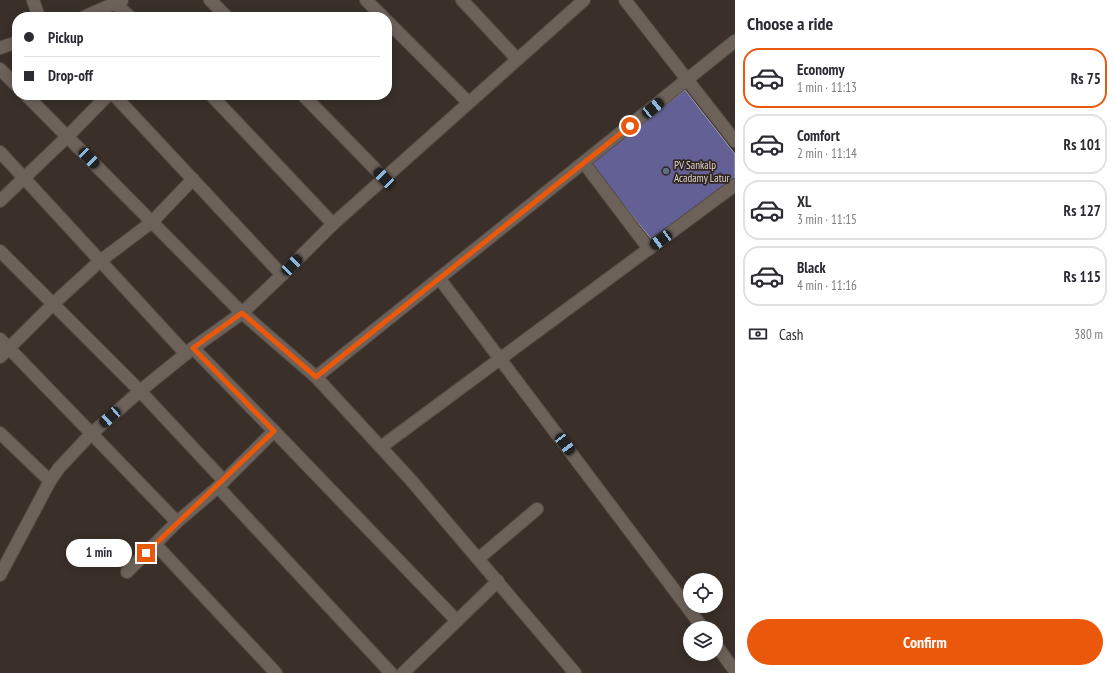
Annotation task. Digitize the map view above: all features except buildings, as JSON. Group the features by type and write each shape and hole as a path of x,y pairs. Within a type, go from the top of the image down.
{"street":[{"path":"33,0 38,12"},
{"path":"210,0 222,12"},
{"path":"366,0 378,12"},
{"path":"462,0 517,59"},
{"path":"625,0 735,141"},
{"path":"96,12 119,2 126,12"},
{"path":"0,575 3,558 50,481 59,468 91,434 189,351 242,313 333,224 579,2"},
{"path":"392,26 468,102"},
{"path":"316,377 735,41"},
{"path":"0,48 12,44"},
{"path":"0,69 12,81"},
{"path":"31,100 242,313 316,377 381,447 498,581 575,673"},
{"path":"0,201 25,179 103,100"},
{"path":"119,100 282,275"},
{"path":"216,100 333,224"},
{"path":"308,100 384,178"},
{"path":"0,152 100,261 189,351 274,431 457,621"},
{"path":"584,162 649,249"},
{"path":"0,357 10,349 53,304 100,261 152,222 193,179"},
{"path":"381,447 735,185"},
{"path":"0,251 140,391 221,484 391,673"},
{"path":"439,278 698,621"},
{"path":"0,339 177,522"},
{"path":"127,572 177,522 221,484 274,431"},
{"path":"0,433 50,481"},
{"path":"478,558 537,509"},
{"path":"155,544 276,673"},
{"path":"403,673 498,581"},
{"path":"723,654 735,670"}],"place":[{"name":"PV Sankalp Acadamy Latur","path":"666,171"}],"route":[{"path":"146,553 177,522 218,487 274,431 193,348 242,313 316,377 630,126"}]}
